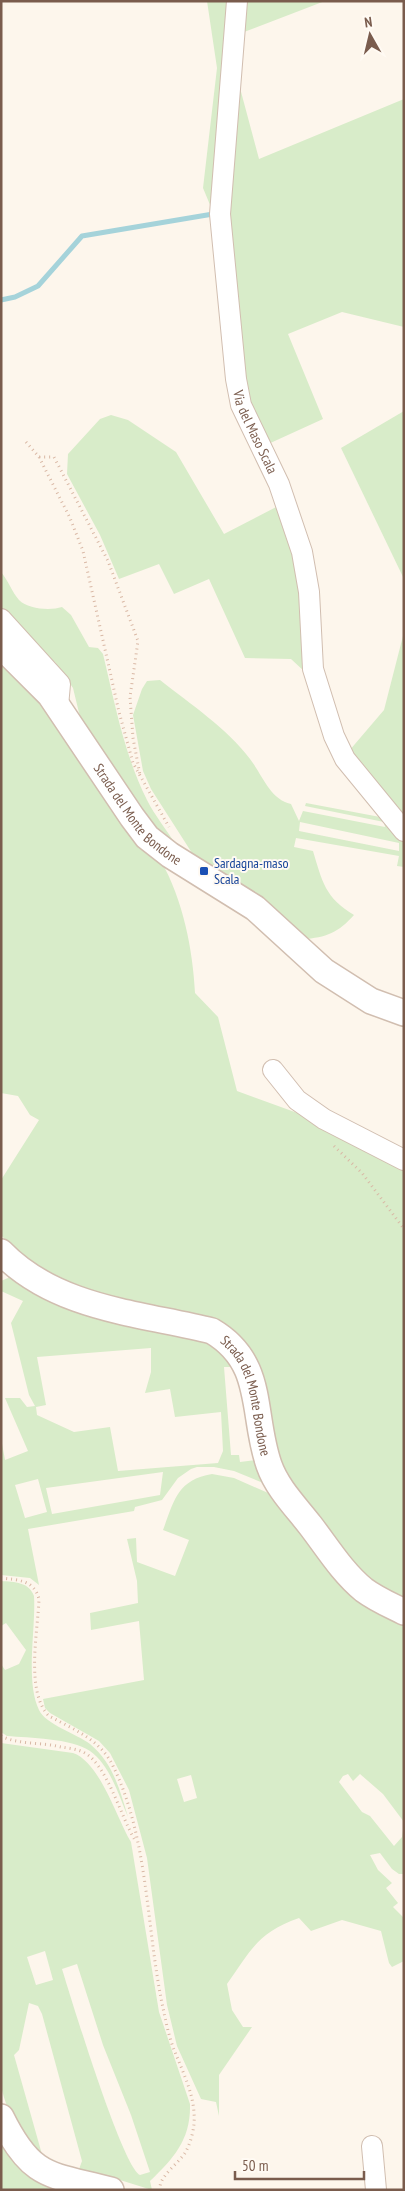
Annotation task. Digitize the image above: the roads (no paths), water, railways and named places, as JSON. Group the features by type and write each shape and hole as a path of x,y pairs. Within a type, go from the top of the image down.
{"street":[{"name":"Via del Maso Scala","path":"236,1 220,214 236,379 241,405 279,484 302,552 309,592 313,669 334,736 345,759 404,831"},
{"path":"1,620 60,684 58,706"},
{"name":"Strada del Monte Bondone","path":"1,646 40,683 58,706 147,837 170,854 255,908 324,971 371,1001 404,1013"},
{"path":"272,1070 297,1100 324,1119 404,1160"},
{"name":"Strada del Monte Bondone","path":"1,1252 35,1280 66,1294 111,1310 212,1331 225,1338 243,1359 251,1375 265,1452 278,1483 352,1579 379,1600 404,1612"},
{"path":"1,2117 13,2140 29,2160 42,2172 70,2181 111,2190"},
{"path":"372,2146 376,2190"}],"waterway":[{"path":"1,300 15,297 38,286 82,236 213,214"}],"place":[{"name":"Sardagna-maso Scala","path":"204,871"}]}
